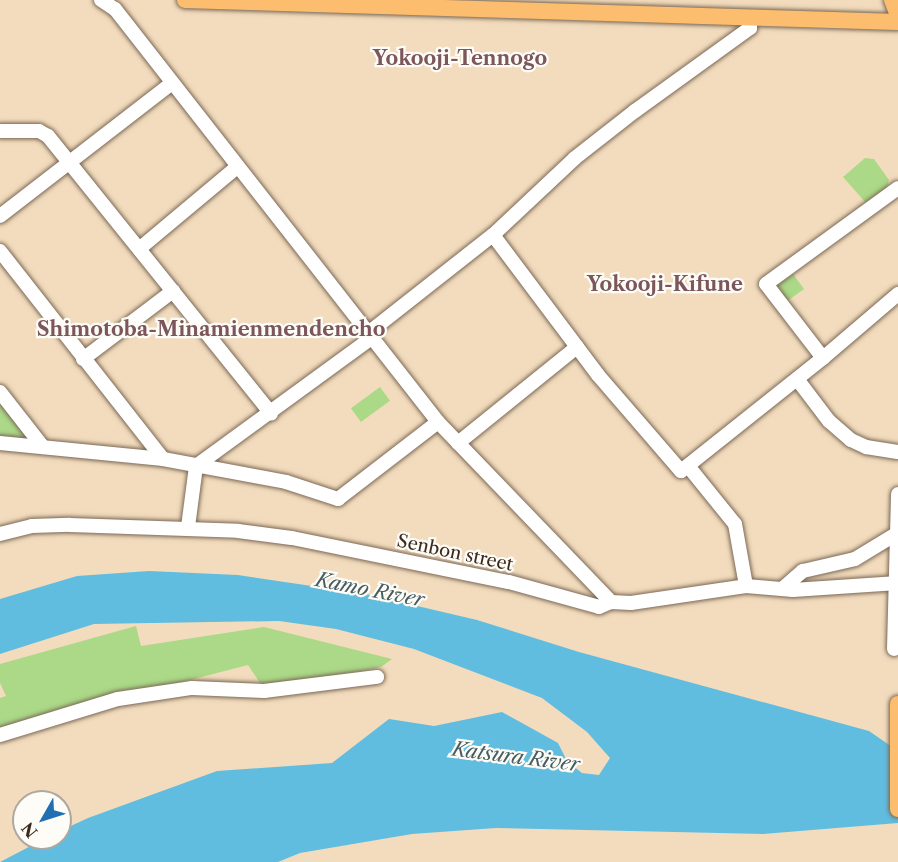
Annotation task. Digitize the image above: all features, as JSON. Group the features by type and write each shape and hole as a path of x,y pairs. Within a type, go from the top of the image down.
{"main road":[{"path":"185,0 306,1 898,22"},
{"path":"892,0 898,16"},
{"path":"898,704 898,809"}],"street":[{"path":"101,0 115,9 368,336 438,422 611,602"},
{"path":"188,527 196,466 271,413 493,235 575,158 750,28 750,17"},
{"path":"0,216 172,83"},
{"path":"0,130 39,132 48,136 271,413"},
{"path":"139,249 237,167"},
{"path":"823,358 766,284 898,188"},
{"path":"493,235 577,347 681,471 823,358 898,294"},
{"path":"0,250 163,459"},
{"path":"83,359 173,291"},
{"path":"458,443 505,401 577,347"},
{"path":"797,379 829,421 851,440 866,447 898,452"},
{"path":"0,392 43,447"},
{"path":"0,442 163,459 286,482 338,499 438,422"},
{"path":"688,466 735,524 746,586"},
{"path":"896,642 898,494"},
{"name":"Senbon street","path":"0,534 32,526 70,525 188,527 292,538 509,582 599,606 611,602 631,603 746,586 782,589 897,583"},
{"path":"782,589 803,571 855,559 896,534"},
{"path":"0,735 118,699 192,688 264,691 377,677"}],"green space":[{"path":"865,158 874,159 889,180 887,187 866,203 843,177"},
{"path":"793,274 804,289 786,302 778,285"},
{"path":"380,387 390,401 361,422 351,408"},
{"path":"0,396 35,441 0,441"},
{"path":"136,626 141,646 264,627 392,659 381,667 289,686 262,686 248,665 0,729 0,698 6,696 0,683 0,664"}],"water":[{"name":"Katsura River","path":"149,571 238,575 366,594 477,620 579,652 869,731 898,751 898,823 763,834 496,828 412,834 300,853 278,862 0,862 23,850 72,850 72,825 217,771 332,763 389,719 434,726 502,712 558,743 567,761 582,773 599,775 610,758 587,732 542,698 414,649 336,629 279,621 94,624 0,654 0,599 77,576"}],"district":[{"name":"Yokooji-Tennogo","path":"460,58"},
{"name":"Yokooji-Kifune","path":"665,284"},
{"name":"Shimotoba-Minamienmendencho","path":"211,329"}],"water label":[{"name":"Kamo River","path":"370,590"}]}
